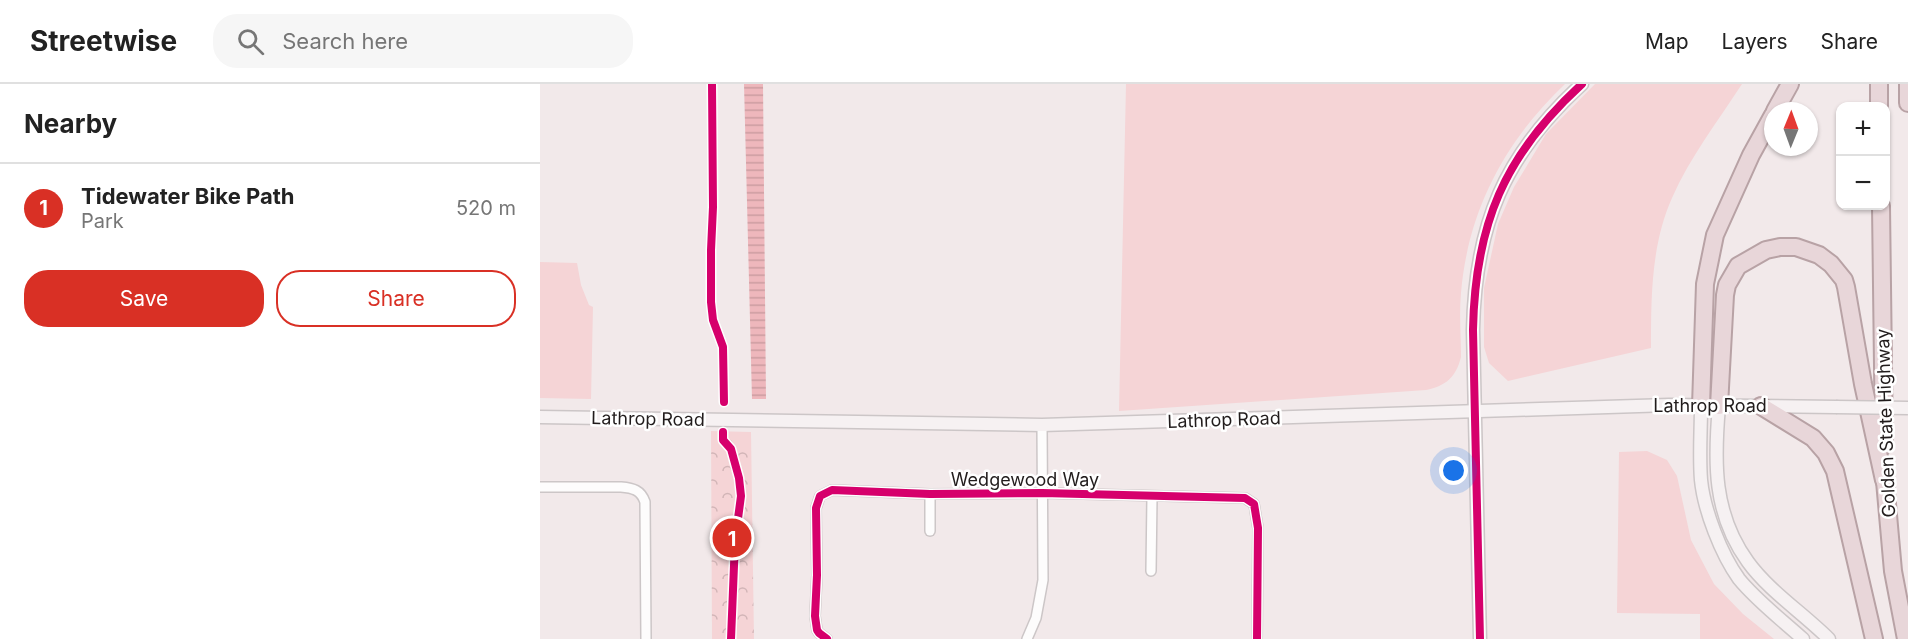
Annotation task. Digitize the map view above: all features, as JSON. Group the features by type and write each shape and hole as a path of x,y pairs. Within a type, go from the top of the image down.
{"highway":[{"path":"1780,102 1790,84"},
{"path":"1879,84 1879,102"},
{"path":"1908,84 1908,103"},
{"path":"1701,406 1705,284 1715,235 1764,131"},
{"name":"Golden State Highway","path":"1881,210 1884,480 1893,572 1906,639"},
{"path":"1719,406 1725,294 1733,274 1738,266 1766,250 1789,246 1810,251 1831,264 1844,280 1884,480"},
{"path":"1761,406 1813,438 1826,453 1834,471 1874,639"}],"main road":[{"path":"1480,639 1473,308 1480,251 1484,234 1507,178 1523,149 1544,121 1582,84"},
{"path":"1701,406 1702,488 1717,536 1738,578 1803,639"},
{"name":"Lathrop Road","path":"540,417 1042,425 1701,406 1908,408"},
{"path":"1719,406 1715,449 1716,477 1727,522 1748,562 1828,639"}],"street":[{"path":"1027,639 1036,618 1042,580 1042,425"},
{"path":"540,487 634,488 643,494 645,502 646,639"},
{"name":"Wedgewood Way","path":"827,639 819,633 816,622 816,508 820,496 832,490 930,494 1042,493 1245,498 1254,504 1258,528 1257,639"},
{"name":"Wedgewood Way","path":"930,494 930,531"},
{"path":"1151,571 1152,496"}],"green space":[{"path":"1126,84 1565,84 1524,129 1493,179 1481,205 1465,263 1460,301 1461,357 1453,375 1445,383 1426,390 1119,411"},
{"path":"1595,84 1742,84 1687,168 1665,216 1656,253 1651,310 1651,348 1508,381 1489,363 1484,347 1484,288 1498,224 1514,187 1546,134"},
{"path":"540,262 577,263 581,285 589,305 593,307 591,399 540,398"},
{"path":"711,431 751,432 754,639 712,639"},
{"path":"1647,451 1667,460 1677,476 1691,540 1714,584 1743,614 1774,639 1700,639 1700,614 1617,613 1619,452"}],"shaded area":[{"path":"744,84 763,84 766,399 752,399"}],"cycle path":[{"path":"712,84 711,302 713,320 723,347 724,402"},
{"path":"1480,639 1473,330 1480,257 1499,194 1514,165 1532,138 1582,84"},
{"path":"723,432 723,440 731,449 741,496 735,541 731,639"},
{"path":"827,639 817,630 815,616 816,508 820,496 832,490 930,494 1042,493 1245,498 1254,504 1258,528 1257,639"}],"place":[{"name":"Tidewater Bike Path","path":"732,538"}]}
